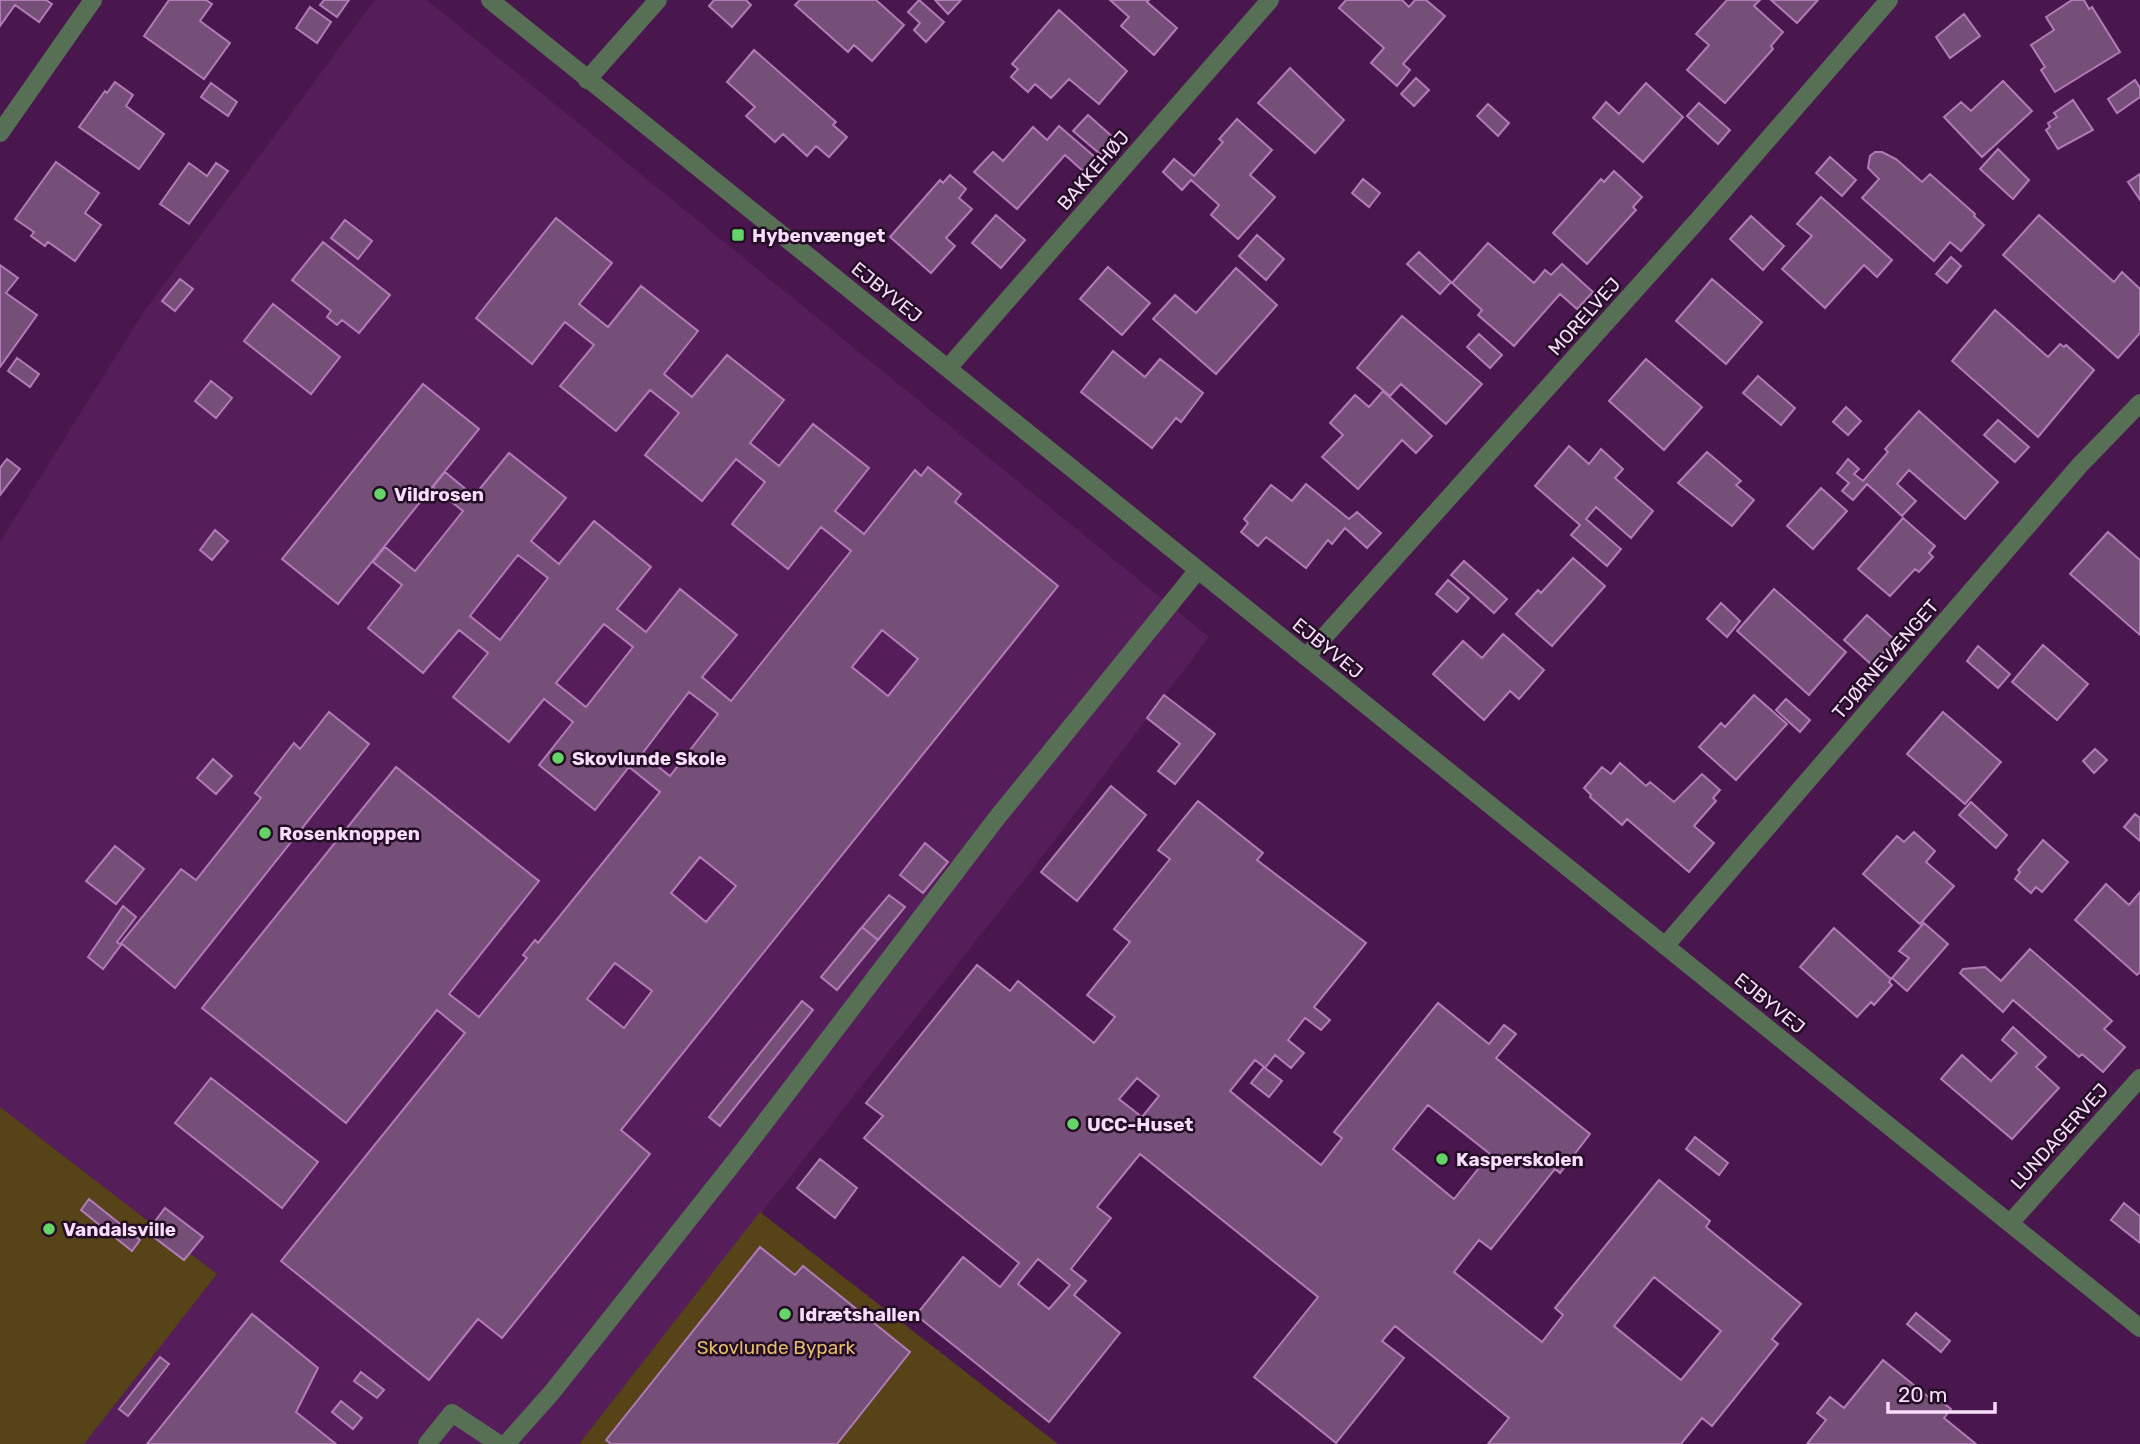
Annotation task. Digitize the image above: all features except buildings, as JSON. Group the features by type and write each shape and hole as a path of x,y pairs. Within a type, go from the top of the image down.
{"street":[{"path":"0,133 93,0"},
{"name":"EJBYVEJ","path":"490,0 2140,1328"},
{"path":"587,80 658,0"},
{"name":"BAKKEHØJ","path":"948,368 1270,0"},
{"name":"MORELVEJ","path":"1306,657 1698,220 1889,0"},
{"name":"TJØRNEVÆNGET","path":"1665,946 2080,465 2140,403"},
{"path":"506,1444 537,1411 587,1348 996,819 1198,570"},
{"name":"LUNDAGERVEJ","path":"2010,1223 2140,1078"},
{"path":"427,1444 452,1413 499,1444"}],"shaded area":[{"name":"Skovlunde Skole","path":"375,0 427,0 1209,637 1025,879 579,1444 84,1444 217,1274 0,1107 0,542 143,313"}],"green space":[{"name":"Vandalsville","path":"0,1107 217,1274 84,1444 0,1444"},
{"name":"Skovlunde Bypark","path":"760,1212 1058,1444 579,1444"}],"place":[{"name":"Hybenvænget","path":"738,235"},
{"name":"Vildrosen","path":"380,494"},
{"name":"Skovlunde Skole","path":"558,758"},
{"name":"Rosenknoppen","path":"265,833"},
{"name":"UCC-Huset","path":"1073,1124"},
{"name":"Kasperskolen","path":"1442,1159"},
{"name":"Vandalsville","path":"49,1229"},
{"name":"Idrætshallen","path":"785,1314"}]}
